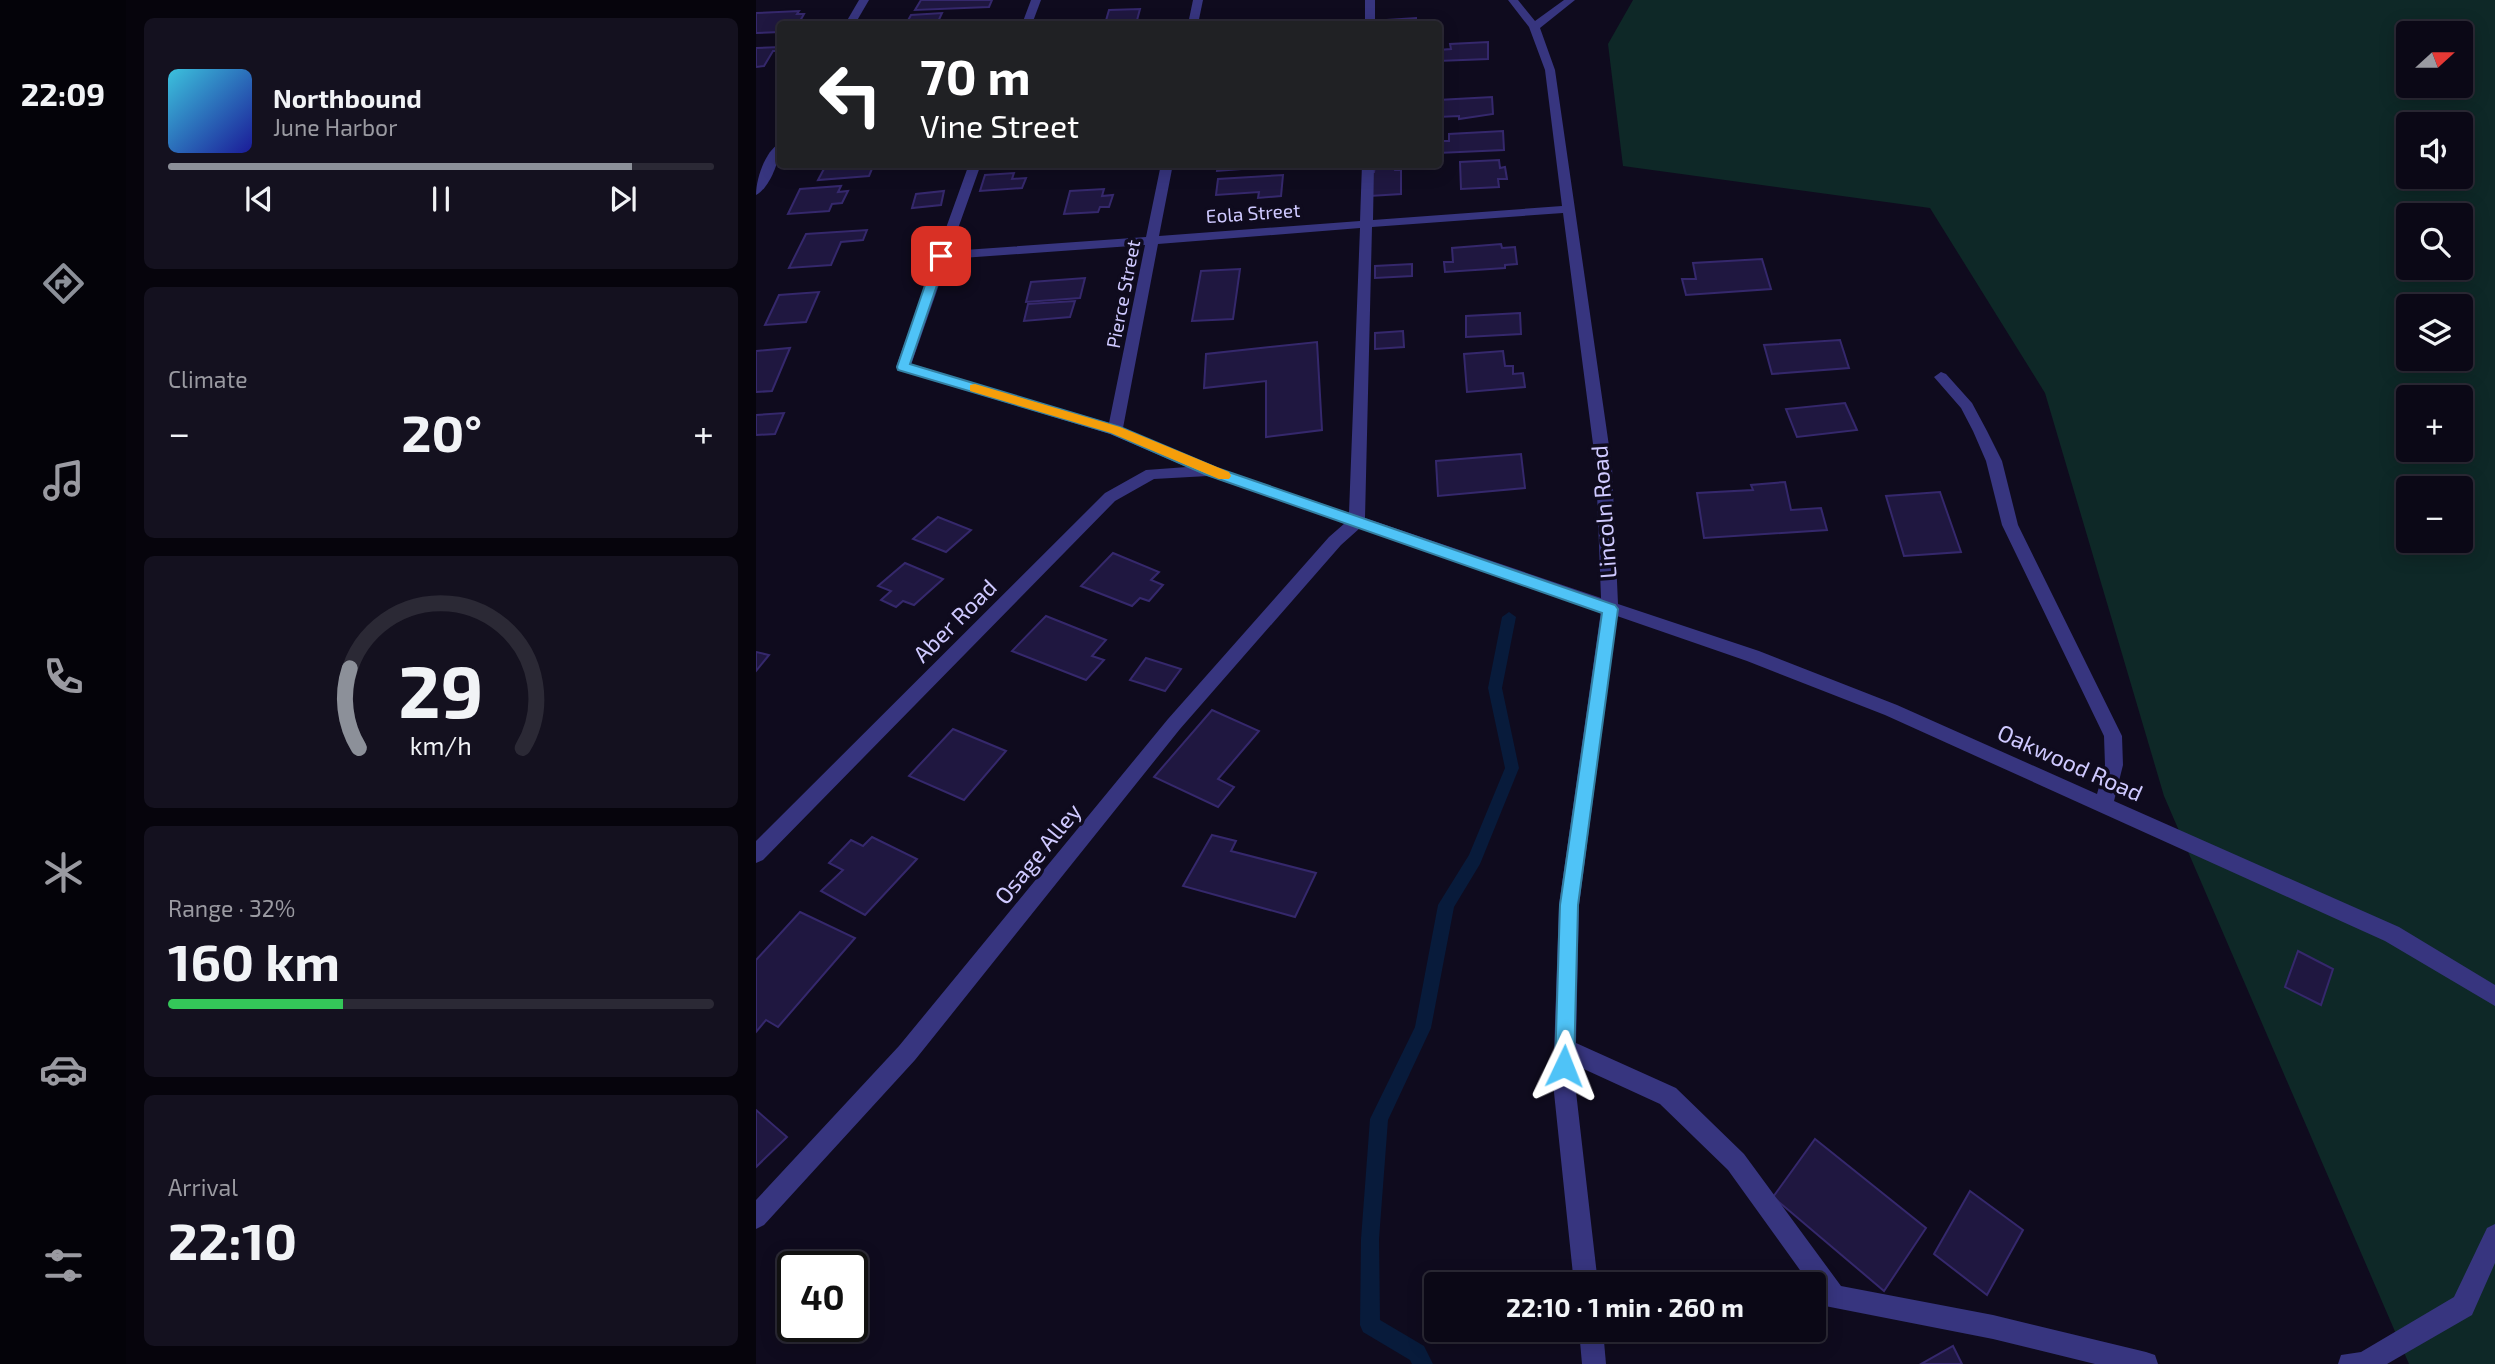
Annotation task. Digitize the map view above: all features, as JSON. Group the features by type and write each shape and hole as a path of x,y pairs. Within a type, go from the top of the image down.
{"street":[{"path":"852,21 864,0"},
{"path":"1028,21 1036,0"},
{"path":"1194,21 1198,0"},
{"path":"1370,0 1370,21"},
{"name":"Lincoln Road","path":"1513,0 1534,27 1550,70 1604,467 1610,609 1569,905 1564,1083 1585,1272"},
{"path":"1534,27 1570,0"},
{"path":"756,191 777,152"},
{"path":"941,256 974,168"},
{"name":"Pierce Street","path":"1115,430 1166,168"},
{"path":"1357,522 1368,168"},
{"name":"Eola Street","path":"941,256 1567,209"},
{"name":"Oakwood Road","path":"941,256 903,367 1115,430 1212,472 1753,656 1891,710 2392,934 2495,996"},
{"path":"1941,377 1967,406 1980,431 1994,461 2010,525 2113,736 2114,765 2104,804"},
{"name":"Aber Road","path":"756,854 1110,497 1151,474 1212,472"},
{"name":"Osage Alley","path":"756,1217 907,1054 1174,724 1335,541 1357,522"},
{"path":"1565,1049 1668,1096 1736,1162 1834,1297 1993,1327 2146,1364"},
{"path":"2350,1364 2363,1364 2463,1306 2495,1236"},
{"path":"1592,1342 1594,1364"}],"green space":[{"path":"1633,0 2495,0 2495,1364 2409,1364 2164,796 2045,393 1930,208 1623,166 1608,44"}],"building":[{"path":"921,0 992,0 989,7 915,10"},
{"path":"1140,9 1137,21 1106,21 1109,10"},
{"path":"799,11 797,14 804,14 800,21 777,21 777,32 756,33 756,13"},
{"path":"942,13 938,21 908,21 911,15"},
{"path":"1416,18 1416,21 1387,20"},
{"path":"1488,42 1488,59 1442,61 1442,50 1451,49 1450,44"},
{"path":"777,47 777,51 773,51 764,66 756,67 756,48"},
{"path":"1492,97 1493,114 1459,119 1459,116 1442,117 1442,100"},
{"path":"1503,131 1504,150 1442,153 1442,141 1449,141 1449,134"},
{"path":"1499,160 1500,168 1505,167 1507,179 1498,179 1499,187 1461,189 1460,162"},
{"path":"824,168 872,168 869,176 818,180"},
{"path":"1217,168 1254,168 1217,171"},
{"path":"1375,168 1401,170 1401,194 1370,196 1370,172 1374,172"},
{"path":"1014,173 1012,179 1026,178 1022,188 980,191 985,175"},
{"path":"1283,175 1281,196 1258,198 1259,192 1216,195 1218,179"},
{"path":"841,186 838,192 848,191 842,203 832,204 829,211 788,214 800,189"},
{"path":"1104,189 1102,196 1113,195 1109,207 1100,207 1098,212 1064,214 1070,191"},
{"path":"944,191 941,205 912,208 916,194"},
{"path":"867,230 863,240 841,242 831,265 789,268 806,234"},
{"path":"1501,244 1502,248 1515,247 1517,264 1505,265 1505,268 1445,272 1444,262 1453,262 1452,248"},
{"path":"1762,259 1771,289 1686,295 1682,279 1696,279 1693,263"},
{"path":"1412,264 1412,276 1375,278 1375,266"},
{"path":"1240,269 1233,319 1192,321 1201,271"},
{"path":"1085,278 1080,298 1026,302 1031,282"},
{"path":"819,292 806,322 765,325 779,295"},
{"path":"1075,301 1070,317 1024,321 1028,304"},
{"path":"1520,313 1521,334 1466,337 1466,316"},
{"path":"1403,331 1404,347 1375,349 1375,333"},
{"path":"1840,340 1849,368 1772,374 1764,345"},
{"path":"1317,342 1322,430 1266,437 1266,381 1204,388 1206,354"},
{"path":"790,348 772,391 756,392 756,351"},
{"path":"1503,351 1505,366 1513,366 1513,374 1523,373 1525,387 1467,392 1464,354"},
{"path":"1845,403 1857,430 1797,437 1786,409"},
{"path":"784,413 775,434 756,435 756,415"},
{"path":"1521,454 1525,488 1438,496 1436,461"},
{"path":"1785,482 1791,510 1821,508 1827,530 1704,538 1697,493 1753,490 1751,485"},
{"path":"1940,492 1961,552 1904,556 1886,496"},
{"path":"938,517 971,530 946,552 913,539"},
{"path":"1113,553 1159,572 1151,580 1163,585 1149,601 1140,598 1132,606 1081,586"},
{"path":"905,563 943,579 914,605 903,601 896,607 881,600 891,591 878,586"},
{"path":"1046,616 1106,640 1092,656 1104,660 1086,680 1012,651"},
{"path":"756,652 769,655 756,671"},
{"path":"1146,658 1181,669 1165,691 1130,680"},
{"path":"1212,710 1259,731 1218,779 1234,787 1218,807 1154,777"},
{"path":"953,729 1006,751 964,800 909,776"},
{"path":"1212,835 1236,841 1231,851 1316,873 1295,917 1183,886"},
{"path":"872,837 917,859 865,915 821,891 843,870 829,863 851,840 863,846"},
{"path":"800,912 855,938 778,1027 766,1020 756,1032 756,960"},
{"path":"2298,951 2333,969 2321,1005 2285,987"},
{"path":"756,1110 787,1137 756,1167"},
{"path":"1815,1139 1926,1228 1884,1291 1773,1197"},
{"path":"1970,1191 2023,1230 1987,1295 1934,1254"},
{"path":"1953,1346 1962,1364 1921,1364"}],"waterway":[{"path":"1423,1364 1417,1353 1370,1325 1370,1239 1379,1119 1423,1028 1446,905 1475,859 1512,768 1495,688 1509,617"}],"slow traffic":[{"path":"975,388 1115,430 1224,476"}],"route":[{"path":"941,256 903,367 1115,430 1212,472 1610,609 1569,905 1564,1066"}]}
